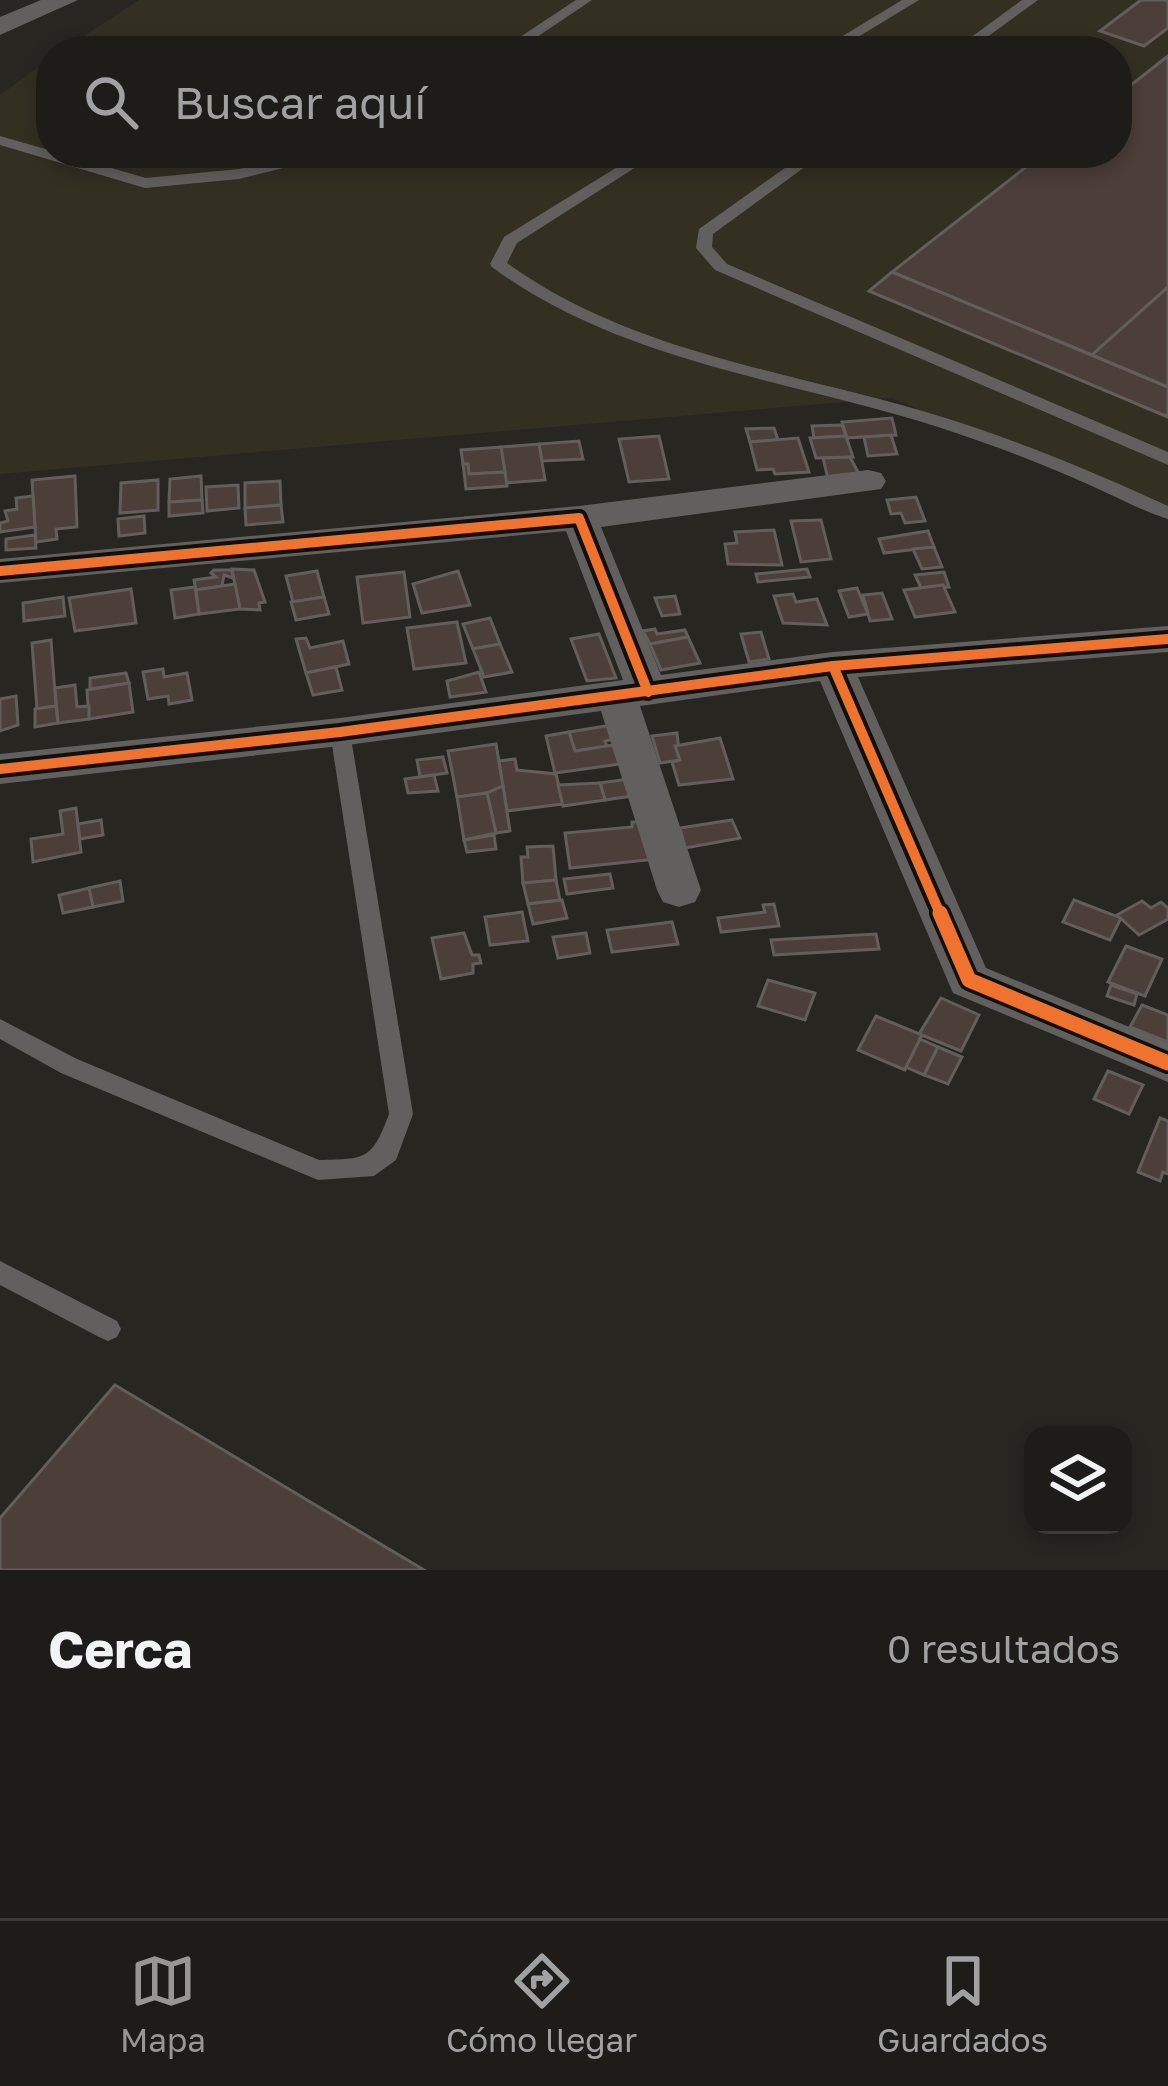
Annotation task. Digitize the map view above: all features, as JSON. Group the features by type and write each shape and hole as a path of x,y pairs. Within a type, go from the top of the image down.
{"street":[{"path":"0,27 64,0"},
{"path":"0,571 579,518 868,481"},
{"path":"579,518 633,694 680,890"},
{"path":"0,770 340,732 833,666 1168,639"},
{"path":"833,666 969,980 1168,1063"}],"lane":[{"path":"529,36 585,0"},
{"path":"851,36 912,0"},
{"path":"980,36 1031,0"},
{"path":"0,140 36,151"},
{"path":"94,168 145,183 267,168"},
{"path":"626,168 510,240 498,264 529,292 660,344 994,439 1168,513"},
{"path":"795,168 705,232 704,248 721,267 1168,460"},
{"path":"0,1028 69,1066 318,1170 364,1169 387,1153 400,1114 340,732"},
{"path":"0,1272 108,1330"}],"shaded area":[{"path":"139,0 1168,0 1168,520 892,398 0,474 0,95 36,69 36,168 1132,168 1132,36 84,36"}],"building":[{"path":"1141,0 1168,0 1168,28 1144,46 1132,42 1132,36 1100,31"},
{"path":"1168,56 1168,287 1092,355 892,272 1025,168 1132,168 1132,84"},
{"path":"892,272 1168,387 1168,417 869,291"},
{"path":"1168,287 1168,387 1092,355"},
{"path":"892,418 896,435 847,438 842,422"},
{"path":"842,425 846,436 814,438 812,426"},
{"path":"774,428 778,440 750,442 746,429"},
{"path":"891,435 897,454 868,456 864,437"},
{"path":"659,436 669,479 629,482 619,439"},
{"path":"846,436 853,457 816,458 810,438"},
{"path":"798,438 809,472 757,470 750,442"},
{"path":"579,441 583,459 542,461 539,444"},
{"path":"539,444 545,480 506,483 501,447"},
{"path":"501,447 505,472 469,474 461,450"},
{"path":"850,457 860,476 828,479 823,458"},
{"path":"463,464 468,464 469,474 505,472 507,486 466,489"},
{"path":"75,476 77,527 56,529 57,539 36,542 32,480"},
{"path":"201,476 202,500 169,502 170,479"},
{"path":"158,480 158,510 120,513 121,483"},
{"path":"280,481 281,505 245,508 245,483"},
{"path":"238,485 239,508 207,511 206,487"},
{"path":"33,496 35,527 0,532 0,523 8,521 5,511 17,509 16,498"},
{"path":"916,497 925,521 905,523 901,513 891,514 887,500"},
{"path":"202,500 203,513 169,516 169,502"},
{"path":"281,505 283,522 246,525 245,508"},
{"path":"144,516 145,533 119,536 118,519"},
{"path":"821,520 831,559 801,562 791,521"},
{"path":"774,530 782,565 728,564 725,544 737,543 735,532"},
{"path":"928,531 934,547 884,553 879,539"},
{"path":"35,535 36,548 6,550 6,539"},
{"path":"934,547 942,567 922,569 913,549"},
{"path":"232,569 254,570 265,602 259,603 260,610 240,609"},
{"path":"807,569 810,577 758,582 756,574"},
{"path":"232,570 233,578 224,575 222,586 196,590 194,580 216,577 211,573"},
{"path":"317,571 324,597 293,602 286,576"},
{"path":"458,571 470,605 422,613 413,584"},
{"path":"404,572 410,617 363,623 357,577"},
{"path":"944,572 949,587 921,588 915,575"},
{"path":"235,584 240,609 199,614 196,590"},
{"path":"943,585 955,612 915,617 904,590"},
{"path":"195,587 199,614 175,618 171,590"},
{"path":"857,588 868,614 849,617 839,591"},
{"path":"131,589 136,623 75,631 69,598"},
{"path":"882,593 892,619 870,621 863,595"},
{"path":"793,594 796,602 817,599 827,625 783,623 774,596"},
{"path":"675,596 680,614 662,616 655,598"},
{"path":"63,597 65,616 24,621 23,603"},
{"path":"324,597 329,614 296,620 291,602"},
{"path":"490,618 500,644 473,649 463,624"},
{"path":"457,622 466,663 414,669 407,628"},
{"path":"655,629 657,634 685,630 688,637 650,644 643,631"},
{"path":"761,632 769,659 749,662 741,634"},
{"path":"599,634 616,678 587,681 571,639"},
{"path":"688,637 700,663 661,670 650,644"},
{"path":"306,638 310,648 343,641 349,664 306,673 296,639"},
{"path":"51,640 56,706 37,709 32,643"},
{"path":"500,644 512,672 484,677 473,649"},
{"path":"336,667 342,690 313,695 306,673"},
{"path":"163,669 164,677 187,673 192,700 169,704 168,696 148,699 143,672"},
{"path":"479,672 486,692 450,697 447,681"},
{"path":"126,673 129,683 90,689 90,678"},
{"path":"129,683 133,712 89,719 87,690"},
{"path":"75,685 77,707 89,706 89,719 58,723 55,688"},
{"path":"16,696 18,725 0,731 0,699"},
{"path":"56,706 58,723 35,727 35,709"},
{"path":"618,724 622,737 605,741 607,747 575,751 569,732"},
{"path":"569,732 575,751 613,745 620,764 555,773 546,736"},
{"path":"677,733 680,760 660,763 652,736"},
{"path":"720,738 733,779 679,785 672,762 680,760 675,746"},
{"path":"496,744 500,791 457,797 448,751"},
{"path":"443,757 447,773 420,777 417,760"},
{"path":"515,759 517,770 556,774 563,804 507,811 499,761"},
{"path":"434,775 438,791 408,793 405,779"},
{"path":"628,779 638,795 605,800 600,783"},
{"path":"600,783 605,800 563,806 558,785"},
{"path":"503,786 510,831 496,833 487,793"},
{"path":"487,793 496,833 464,840 457,797"},
{"path":"76,808 81,852 33,862 31,839 63,834 60,811"},
{"path":"101,820 103,835 80,839 78,824"},
{"path":"732,820 740,838 685,848 680,828"},
{"path":"632,822 646,822 657,859 570,868 565,833 632,827"},
{"path":"494,835 496,849 467,852 464,840"},
{"path":"553,846 556,880 523,883 521,857 528,857 527,847"},
{"path":"610,874 613,888 567,894 564,879"},
{"path":"556,880 560,900 528,904 523,883"},
{"path":"120,881 123,901 93,907 89,888"},
{"path":"89,888 93,907 63,913 59,895"},
{"path":"562,900 567,918 533,924 528,904"},
{"path":"1074,900 1121,918 1110,940 1063,922"},
{"path":"1142,901 1151,908 1161,902 1168,908 1168,919 1139,935 1117,915"},
{"path":"774,904 779,926 721,932 718,918 765,912 763,905"},
{"path":"522,912 528,941 490,945 485,917"},
{"path":"672,922 678,944 612,952 607,930"},
{"path":"464,933 472,955 479,955 481,963 473,964 473,973 441,979 432,938"},
{"path":"586,933 590,953 558,958 553,937"},
{"path":"876,934 879,949 774,955 771,940"},
{"path":"1126,946 1162,959 1145,996 1108,982"},
{"path":"768,980 815,993 805,1020 758,1006"},
{"path":"1111,985 1137,994 1134,1005 1107,996"},
{"path":"941,998 979,1015 961,1051 919,1034"},
{"path":"1142,1005 1168,1015 1168,1042 1130,1027"},
{"path":"876,1016 922,1035 905,1070 858,1050"},
{"path":"920,1039 938,1047 924,1075 906,1067"},
{"path":"938,1047 962,1057 948,1084 924,1075"},
{"path":"1108,1071 1143,1085 1129,1114 1094,1099"},
{"path":"1160,1118 1168,1121 1168,1174 1163,1172 1160,1181 1138,1172"},
{"path":"115,1385 424,1570 0,1570 0,1518"}],"cycle path":[{"path":"0,571 579,518 648,692"},
{"path":"0,769 340,732 833,666 1168,639"},
{"path":"833,666 969,980 1168,1063"}]}
